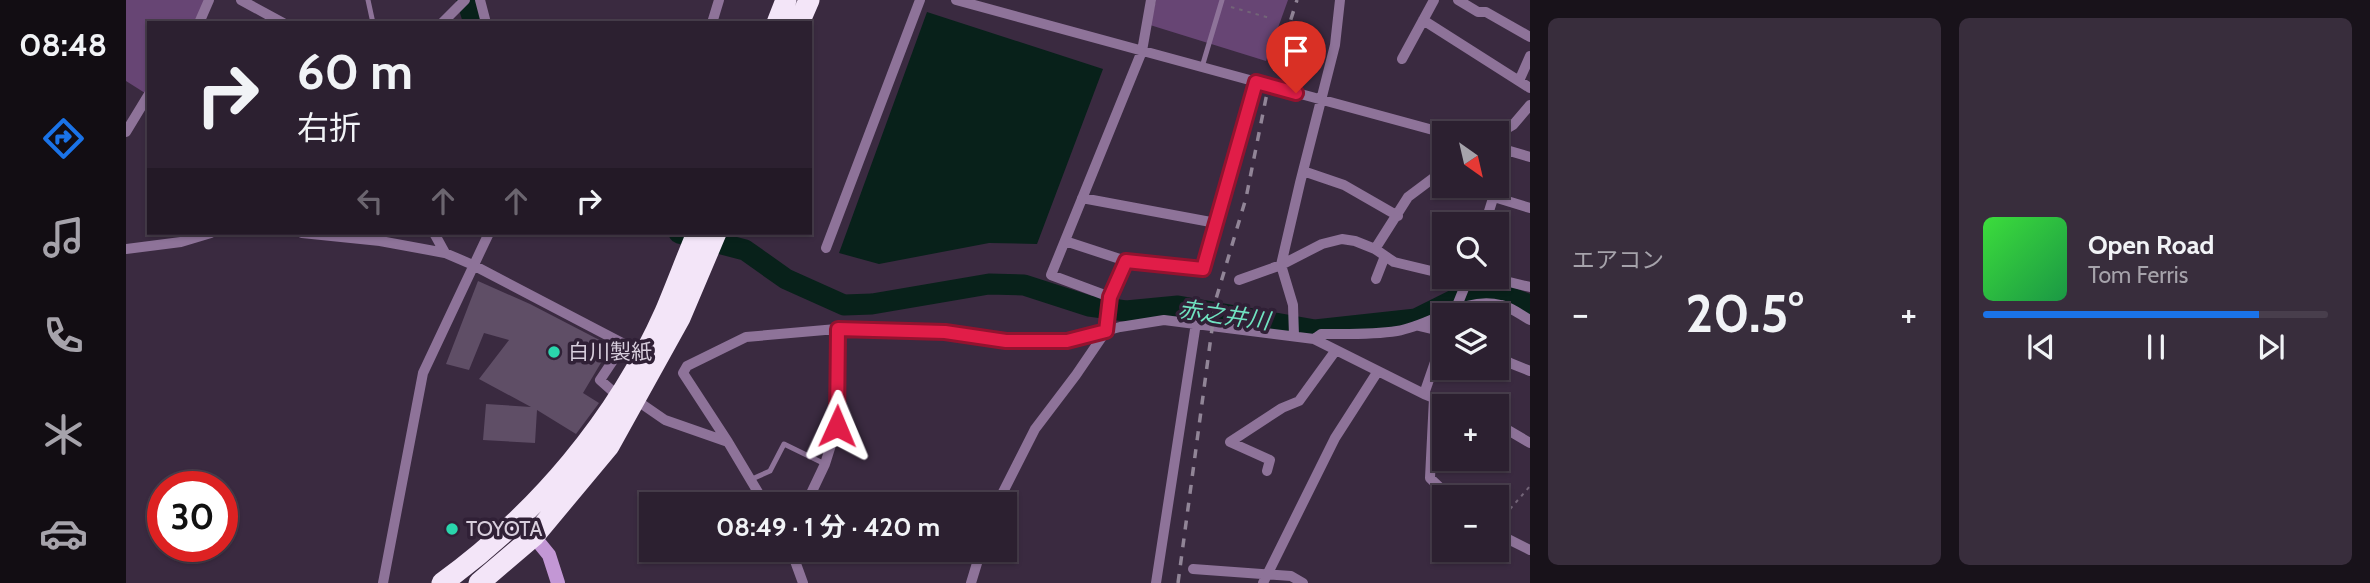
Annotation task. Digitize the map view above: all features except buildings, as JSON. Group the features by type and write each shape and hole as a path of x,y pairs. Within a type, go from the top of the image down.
{"highway":[{"path":"778,21 786,0"},
{"path":"801,21 808,0"},
{"path":"442,583 519,518 627,398 680,318 699,245"},
{"path":"479,583 534,536 609,446 627,398"}],"street":[{"path":"200,21 209,0"},
{"path":"241,0 260,5 280,21"},
{"path":"480,0 485,21"},
{"path":"713,21 719,0"},
{"path":"826,248 920,0"},
{"path":"956,0 1432,130"},
{"path":"1109,300 1051,275 1142,51 1151,0"},
{"path":"1294,333 1293,305 1282,265 1335,45 1340,0"},
{"path":"1402,59 1434,0"},
{"path":"1458,0 1478,12 1486,12 1530,37"},
{"path":"444,21 462,2"},
{"path":"1423,20 1530,88"},
{"path":"1519,81 1530,56"},
{"path":"1065,242 1126,261 1203,269 1256,82"},
{"path":"126,132 147,97"},
{"path":"1509,127 1530,105"},
{"path":"1509,151 1530,157"},
{"path":"1303,171 1344,185 1398,216"},
{"path":"1376,279 1380,252 1408,197 1432,179"},
{"path":"1082,198 1216,223"},
{"path":"1496,198 1530,208"},
{"path":"126,249 181,243 205,235"},
{"path":"322,235 380,241 445,253 473,265 624,344 600,380 665,420 728,442"},
{"path":"434,235 445,253"},
{"path":"383,583 423,373 488,235"},
{"path":"1239,280 1282,265 1322,244 1342,239 1355,241 1380,252 1394,262 1432,271"},
{"path":"1003,492 1035,429 1076,375 1106,325 1109,300 1126,261"},
{"path":"1509,282 1530,287"},
{"path":"1509,308 1530,320"},
{"path":"758,492 683,373 687,366 746,337 838,329 945,332 1006,341 1067,341 1106,325 1164,320 1294,333 1314,338 1432,397"},
{"path":"1314,338 1321,334 1384,332 1419,326 1432,320"},
{"path":"1156,583 1196,323"},
{"path":"1419,326 1432,330"},
{"path":"812,492 825,464 837,426 838,329"},
{"path":"1267,471 1270,460 1230,442 1282,408 1299,401 1336,349"},
{"path":"1509,362 1530,371"},
{"path":"1266,578 1335,438 1378,370"},
{"path":"1433,380 1429,396 1430,478 1437,485"},
{"path":"1509,431 1530,443"},
{"path":"519,518 549,555 558,583"},
{"path":"1509,540 1530,550"},
{"path":"795,562 803,583"},
{"path":"971,583 977,562"},
{"path":"1193,569 1266,578 1291,576 1303,583"}],"lane":[{"path":"368,0 373,21"},
{"path":"1202,67 1222,2"},
{"path":"750,479 769,471 784,444 825,464"}],"path":[{"path":"1222,2 1270,18"},
{"path":"1509,511 1530,486"}],"shaded area":[{"path":"126,0 205,0 195,21 147,21 147,91 145,93 126,81"},
{"path":"1156,0 1288,0 1266,61 1150,25"},
{"path":"927,12 1103,69 1037,244 989,243 879,264 839,253"}],"waterway":[{"name":"赤之井川","path":"467,0 473,21"},
{"name":"赤之井川","path":"687,235 745,250 786,279 844,305 872,304 989,284 1024,285 1089,306 1126,311 1178,306 1315,330 1416,319 1468,293 1494,291 1530,305"}],"railway":[{"path":"1178,583 1216,299 1246,198 1266,98 1297,0"}],"place":[{"name":"白川製紙","path":"554,352"},
{"name":"TOYOTA","path":"452,529"}],"route":[{"path":"837,426 838,329 945,332 1006,341 1067,341 1106,331 1110,297 1126,261 1203,269 1256,82 1296,93"}]}
